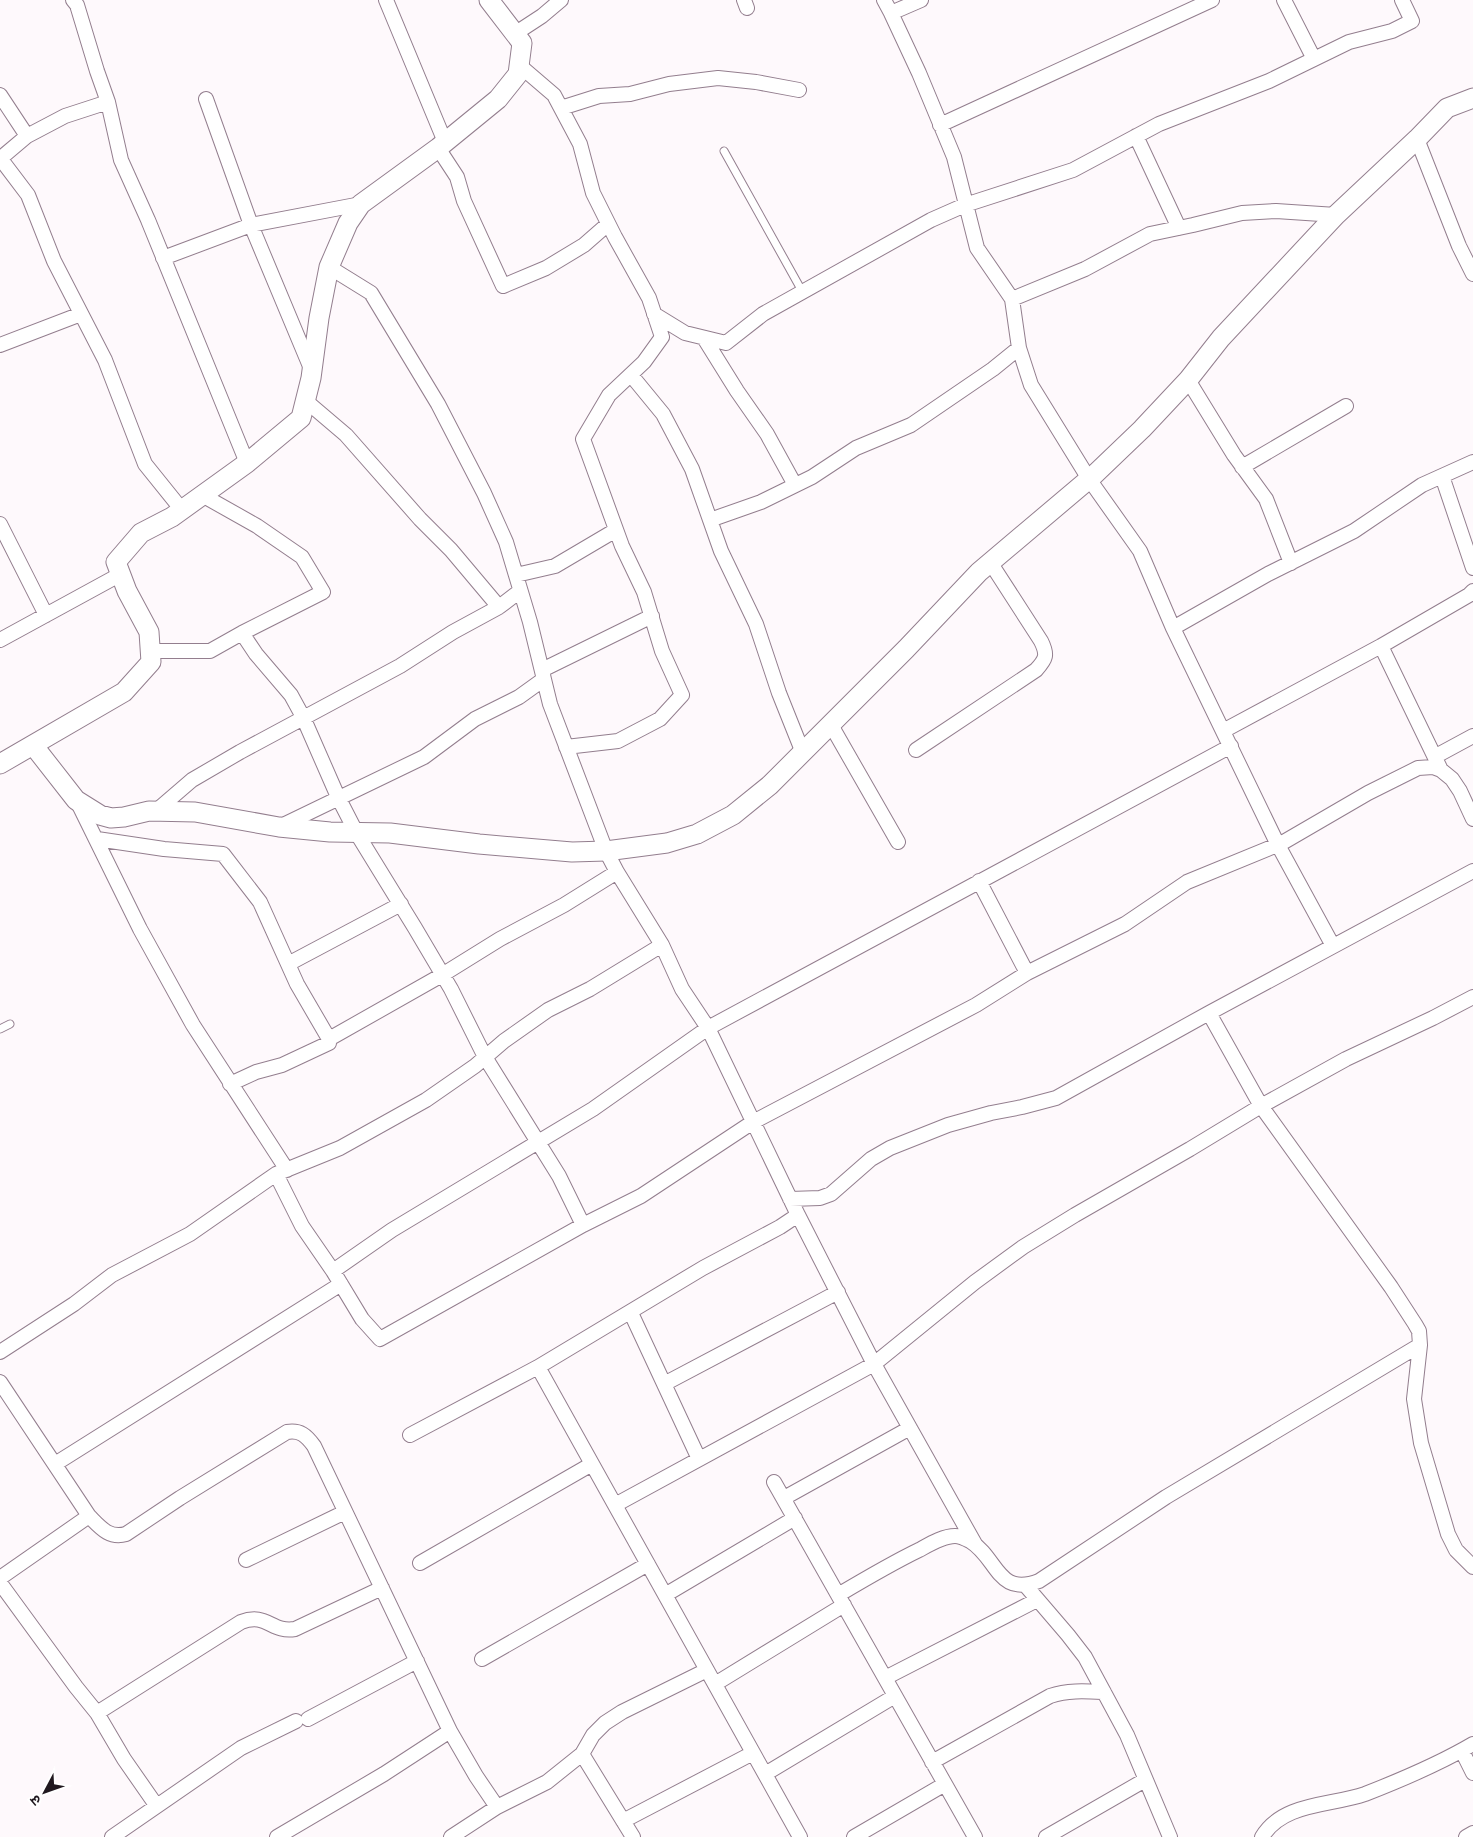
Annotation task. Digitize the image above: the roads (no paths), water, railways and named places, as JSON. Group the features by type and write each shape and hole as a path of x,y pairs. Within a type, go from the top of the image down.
{"street":[{"path":"386,0 441,145 457,176 464,201 503,286 554,263 584,245 608,224"},
{"path":"0,764 124,692 151,662 149,632 127,591 116,562 141,533 182,510 247,464 301,418 312,372 319,318 329,266 348,223 361,204 441,145 498,99 518,74 522,43 489,0"},
{"path":"516,33 542,16 561,0"},
{"path":"884,0 919,73 954,157 977,248 1012,299 1019,348 1031,385 1089,479 1140,551 1173,628 1278,845 1333,946"},
{"path":"891,13 921,0"},
{"path":"940,125 1212,0"},
{"path":"1284,0 1314,59"},
{"path":"654,314 685,333 726,343 764,314 802,291 931,220 965,205 1073,170 1159,124 1269,81 1349,42 1392,31 1412,21 1402,0"},
{"path":"80,2 97,71 108,102 121,160 247,464"},
{"path":"520,65 554,95 580,144 593,193 648,298 662,337 644,362 609,395 583,439 616,530 644,592 662,651 682,695 660,719 618,741 566,747"},
{"path":"561,108 599,96 630,94 696,80 718,78 756,82 799,90"},
{"path":"0,95 27,136"},
{"path":"76,800 100,815 111,818 156,811 194,812 330,832 398,834 479,844 572,852 606,851 667,843 697,834 733,815 770,785 804,753 979,572 1089,479 1142,430 1188,380 1221,338 1336,215 1447,108 1473,98"},
{"path":"206,99 251,225 312,372"},
{"path":"108,102 65,116 27,136 0,158 28,195 54,261 105,360 145,464 182,510"},
{"path":"1136,136 1179,228"},
{"path":"1417,139 1459,246 1473,274"},
{"path":"163,258 251,225 361,204"},
{"path":"1012,299 1085,269 1150,234 1242,213 1276,211 1336,215"},
{"path":"329,266 371,292 438,404 484,493 506,542 550,704 606,851 662,945 682,988 708,1028 790,1199 874,1364 976,1545 1006,1580 1015,1585 1026,1586 1039,1581 1166,1497 1420,1345"},
{"path":"0,345 81,314"},
{"path":"704,338 767,434 795,485"},
{"path":"710,520 761,502 812,477 856,448 911,425 1019,348"},
{"path":"631,375 663,414 692,469 721,551 756,624 778,693 804,753"},
{"path":"1188,380 1242,466 1266,499 1291,563"},
{"path":"306,401 346,435 420,519 451,550 499,607"},
{"path":"1242,466 1346,406"},
{"path":"1173,628 1291,563 1354,531 1422,485 1473,462"},
{"path":"1442,476 1473,568"},
{"path":"150,651 210,651 323,592 302,557 257,526 202,495"},
{"path":"0,525 46,615"},
{"path":"516,575 555,566 616,530"},
{"path":"916,750 1036,670 1046,657 1046,650 1041,641 990,562"},
{"path":"0,640 121,574"},
{"path":"156,811 192,780 303,717 400,666 453,632 499,607 520,591"},
{"path":"1224,731 1381,646 1473,591"},
{"path":"279,826 424,757 475,719 519,697 543,674 652,616"},
{"path":"242,634 256,654 291,695 356,832 442,975 485,1058 559,1176 583,1225"},
{"path":"1381,646 1436,756 1441,770"},
{"path":"831,725 898,842"},
{"path":"1436,756 1473,736"},
{"path":"33,745 76,800 145,938 193,1025 281,1172 302,1226 333,1271 362,1319 380,1339 583,1225 641,1196 753,1122 976,1005 1027,973 1125,924 1186,882 1278,845 1368,793 1418,768 1432,767 1441,770 1452,779 1473,819"},
{"path":"333,1271 392,1230 592,1108 708,1028 1231,746"},
{"path":"97,839 164,849 223,854 260,902 297,984 329,1039"},
{"path":"790,1199 820,1198 830,1194 871,1158 890,1148 948,1125 1056,1098 1209,1013 1473,871"},
{"path":"230,1084 256,1072 282,1066 329,1043 329,1039 442,975 500,939 564,905 617,872"},
{"path":"979,882 1027,973"},
{"path":"288,964 401,904"},
{"path":"0,1352 74,1304 112,1275 190,1234 281,1172 340,1148 426,1100 548,1010 590,989 662,945"},
{"path":"615,1505 874,1364 975,1282 1023,1247 1075,1214 1346,1059 1473,997"},
{"path":"1209,1013 1261,1106 1400,1301 1419,1331 1420,1345 1414,1399 1421,1443 1448,1534 1456,1550 1473,1567"},
{"path":"410,1436 538,1368 703,1268 798,1215"},
{"path":"55,1464 341,1284"},
{"path":"664,1384 838,1292"},
{"path":"631,1313 699,1459"},
{"path":"538,1368 800,1837"},
{"path":"0,1382 89,1516 112,1536 126,1534 180,1498 287,1432 295,1431 308,1438 314,1446 450,1732 476,1776 497,1806"},
{"path":"784,1498 910,1428"},
{"path":"420,1563 592,1464"},
{"path":"774,1482 974,1837"},
{"path":"246,1560 345,1512"},
{"path":"0,1578 89,1516"},
{"path":"665,1595 795,1518"},
{"path":"715,1684 841,1600 892,1563 941,1539 956,1536 976,1545"},
{"path":"482,1659 648,1564"},
{"path":"0,1583 76,1687 97,1712 124,1759 156,1805"},
{"path":"1026,1586 1085,1657 1127,1735 1170,1837"},
{"path":"97,1712 241,1622 255,1618 262,1619 280,1630 295,1629 382,1588"},
{"path":"885,1678 1037,1600"},
{"path":"112,1837 241,1748 302,1720 416,1661"},
{"path":"451,1837 470,1832 497,1806 547,1782 582,1754 593,1736 605,1723 622,1712 707,1670"},
{"path":"932,1762 1050,1696 1076,1690 1104,1692"},
{"path":"765,1774 895,1696"},
{"path":"277,1837 384,1774 450,1732"},
{"path":"1262,1837 1266,1830 1290,1814 1310,1806 1360,1795 1468,1748 1473,1773"},
{"path":"623,1820 754,1753"},
{"path":"582,1754 634,1837"},
{"path":"1046,1837 1145,1780"},
{"path":"854,1837 945,1784"},
{"path":"1466,1837 1473,1833"}],"lane":[{"path":"724,151 802,291"},
{"path":"0,1030 10,1024"}]}
